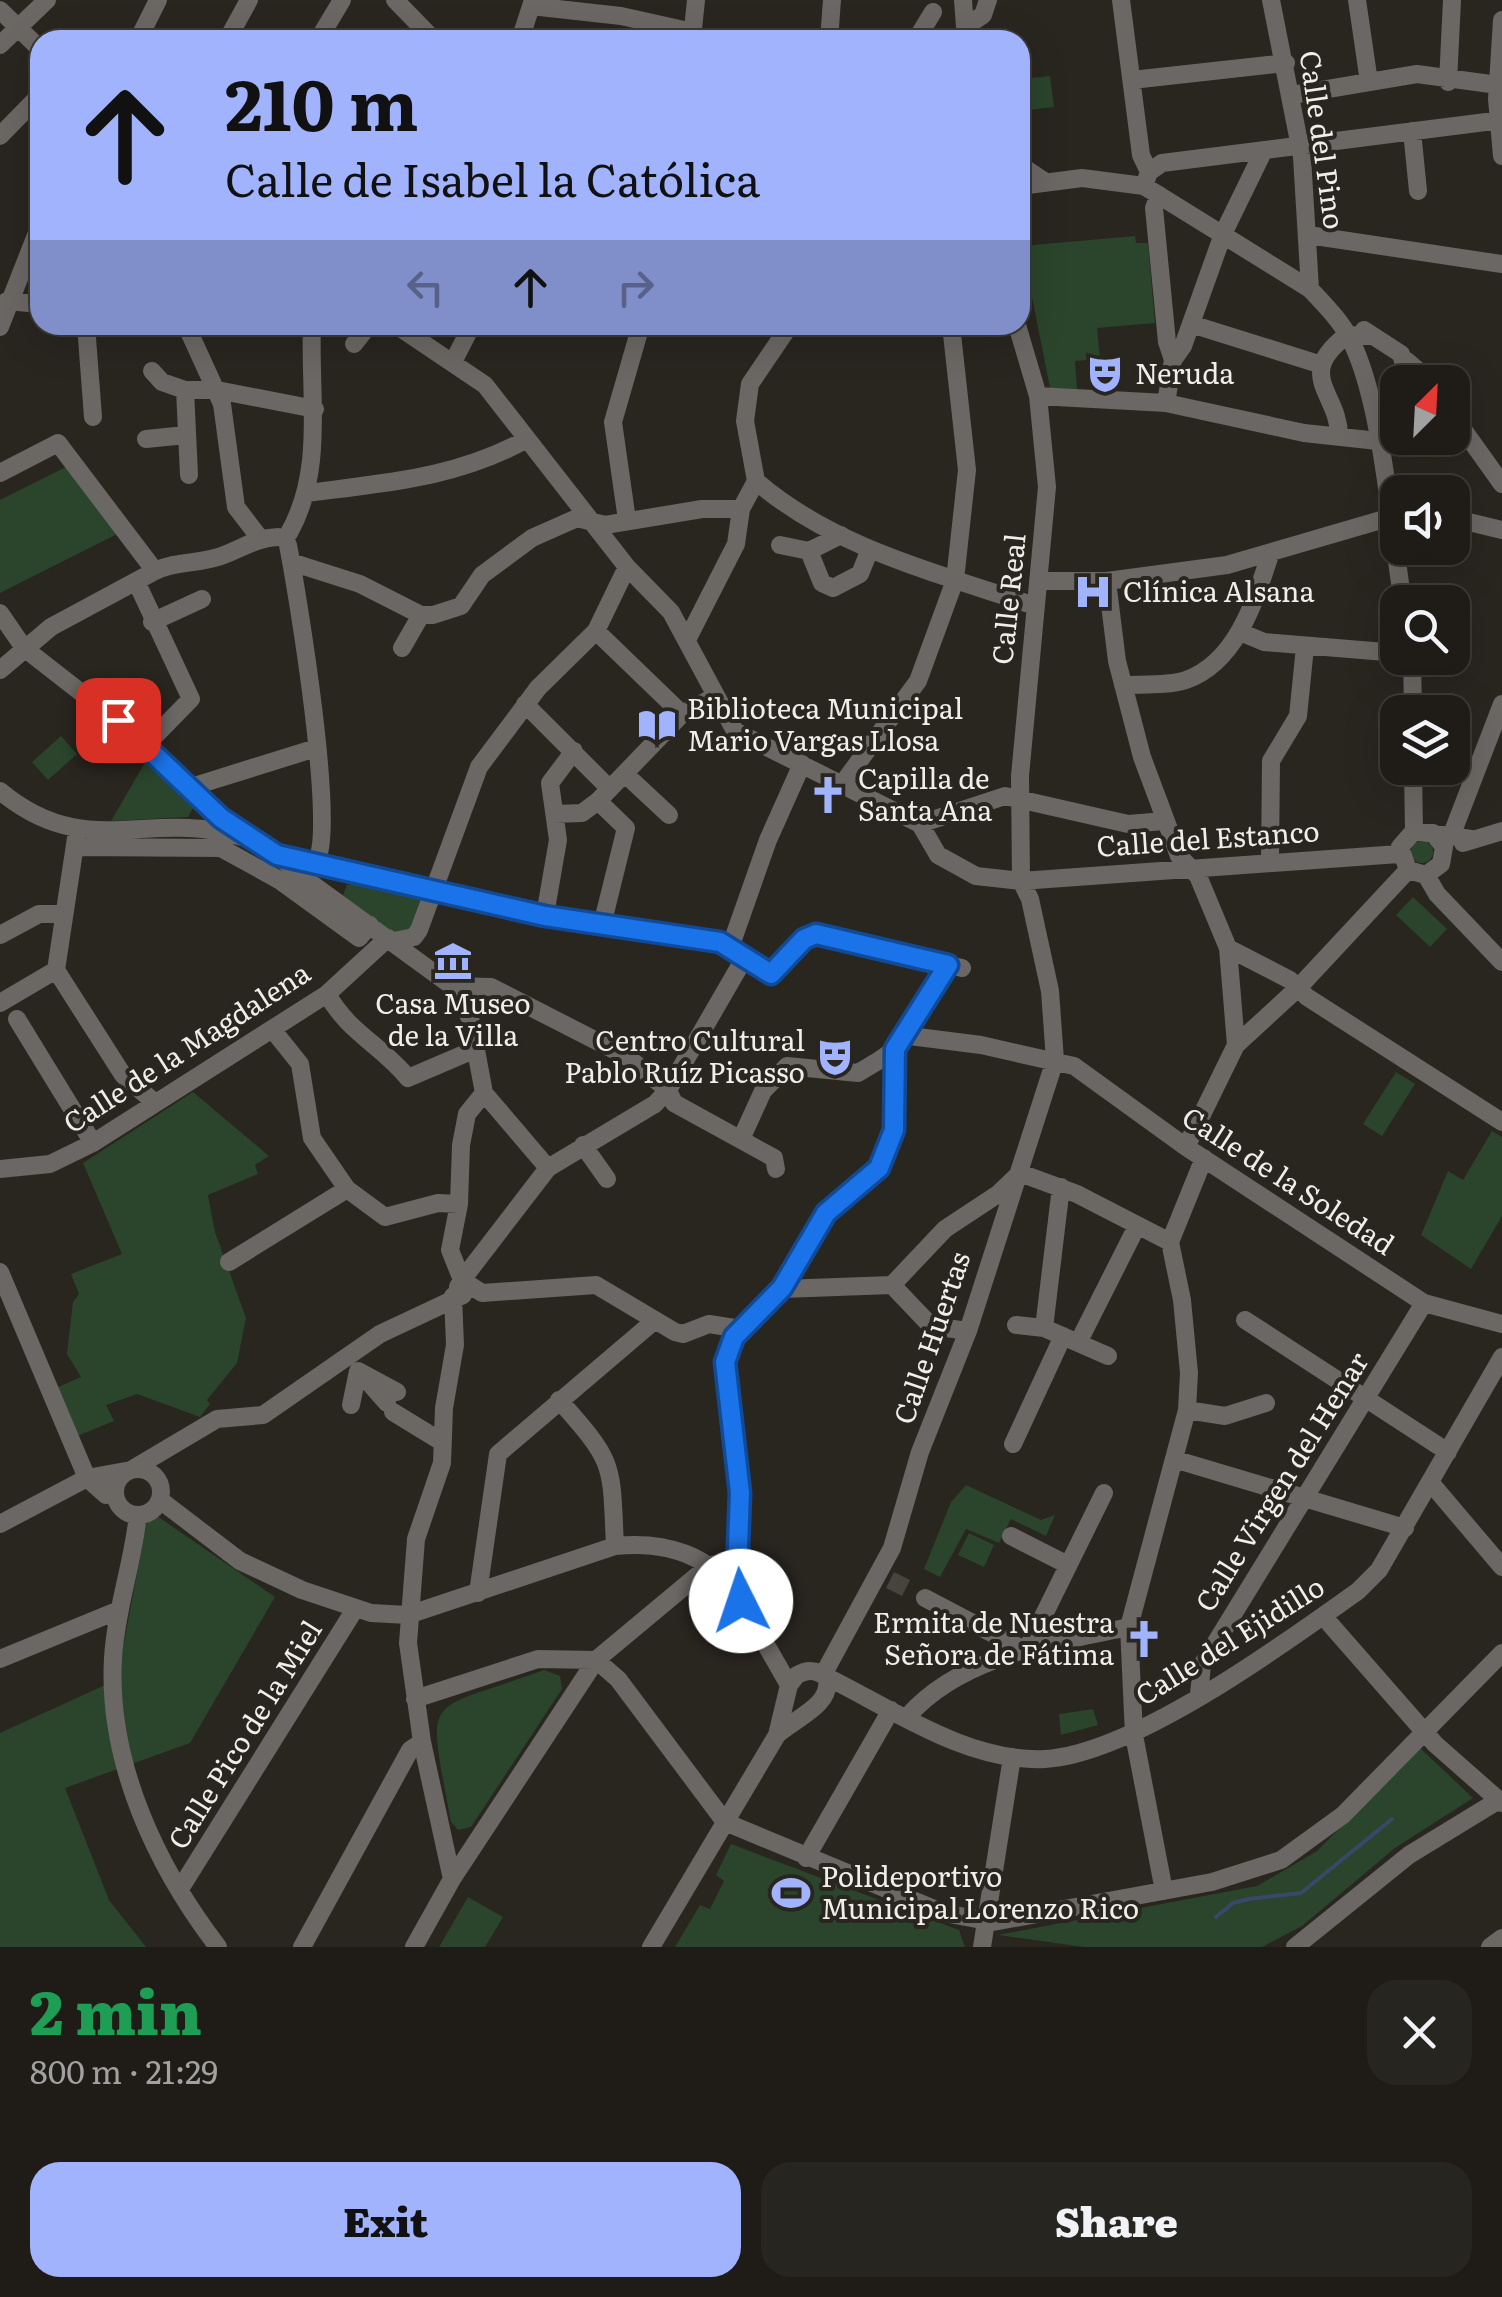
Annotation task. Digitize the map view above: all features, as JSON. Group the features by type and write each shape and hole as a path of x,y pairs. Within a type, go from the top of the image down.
{"street":[{"path":"0,44 47,0"},
{"path":"143,30 158,0"},
{"path":"232,30 249,0"},
{"path":"324,30 342,0"},
{"path":"395,0 424,30"},
{"path":"693,30 696,0"},
{"path":"830,30 832,0"},
{"path":"962,0 967,30"},
{"path":"969,30 983,15 988,0"},
{"path":"1122,0 1141,155 1151,184 1167,342 1173,360"},
{"name":"Calle del Pino","path":"1270,0 1300,146 1310,289"},
{"path":"1357,0 1369,82"},
{"path":"1443,0 1443,80"},
{"path":"1443,80 1452,0"},
{"path":"523,30 532,3 622,8 677,30"},
{"path":"0,10 30,39"},
{"path":"922,30 933,12"},
{"path":"1502,20 1498,85 1502,156"},
{"path":"1132,80 1286,63"},
{"path":"1292,95 1417,74 1498,85"},
{"path":"0,136 30,105"},
{"path":"1151,184 1162,163 1501,120"},
{"path":"1412,132 1418,190"},
{"path":"1166,404 1173,360 1191,324 1222,234 1263,152"},
{"path":"1030,172 1044,181"},
{"path":"1030,184 1118,179 1151,184 1310,289 1347,335 1360,366 1385,475"},
{"path":"1308,235 1502,264"},
{"path":"2,314 30,248"},
{"path":"2,314 30,307"},
{"path":"1328,308 1412,365"},
{"path":"1191,324 1322,365"},
{"path":"87,335 92,417"},
{"path":"191,335 218,390 236,506 281,543 421,615 461,606 482,576 532,538 577,518 606,524 702,509 741,509"},
{"path":"312,335 315,408 304,502 281,543 316,748 324,837 319,863"},
{"path":"354,344 361,335"},
{"path":"412,335 485,385 622,560 671,612 735,732 920,824 1005,796 1128,824 1166,822"},
{"path":"454,362 467,335"},
{"path":"433,892 479,768 525,704 596,632 622,560 618,531 627,520 612,422 638,335"},
{"path":"686,640 736,544 741,509 757,476 745,401 750,384 783,335"},
{"path":"843,783 918,681 955,580 967,470 952,335"},
{"name":"Calle Real","path":"1021,335 1038,396 1047,487 1022,798 1021,880 1030,899 1052,1007"},
{"path":"1347,335 1374,336"},
{"path":"1340,437 1340,423 1320,382 1322,365 1347,335"},
{"path":"1407,361 1407,365"},
{"path":"152,371 162,382 185,390 218,390 315,408"},
{"path":"185,390 189,475"},
{"path":"1038,396 1166,404 1378,441"},
{"path":"146,439 186,435"},
{"path":"1470,439 1502,484"},
{"path":"304,502 432,477 496,457 527,440"},
{"path":"0,473 58,443 155,570"},
{"path":"757,476 794,508 841,536 1035,606"},
{"path":"1038,582 1107,580 1270,555 1380,520"},
{"path":"1470,522 1502,530"},
{"path":"780,545 810,552 841,536"},
{"path":"2,666 51,627 155,570 281,543"},
{"path":"810,552 822,583 833,588 860,574 870,549"},
{"path":"1123,685 1186,680 1219,656 1240,632 1270,555"},
{"path":"1107,580 1123,685 1166,822 1178,856 1190,867 1228,948 1236,1045"},
{"path":"136,581 190,699 147,744"},
{"path":"152,622 202,598"},
{"path":"0,613 24,648 147,744 245,838 277,855 377,939"},
{"path":"402,648 421,615"},
{"path":"596,632 682,714"},
{"path":"1240,632 1264,642 1380,652"},
{"path":"1270,862 1271,761 1298,716 1305,646"},
{"path":"555,814 582,814 682,714 714,697"},
{"path":"525,704 574,751 626,828 602,925"},
{"path":"1433,833 1502,704"},
{"path":"191,787 316,748"},
{"path":"545,916 556,860 550,783 574,751"},
{"path":"112,1499 119,1480 131,1470 217,1419 263,1415 345,1355 458,1288 548,1168 655,1104 668,1090 738,951 768,840 802,764"},
{"path":"625,774 669,815"},
{"path":"1418,785 1433,833 1444,852"},
{"path":"2,794 45,822 104,846 221,848 452,986 470,1018 467,1052 484,1093 548,1168"},
{"path":"197,827 208,812 208,804"},
{"name":"Calle del Estanco","path":"920,824 938,855 976,876 1021,880 1270,862 1403,862"},
{"path":"80,836 197,827 245,838"},
{"path":"1186,1147 1236,1045 1298,988 1403,862 1403,840 1433,833 1471,839 1500,835"},
{"path":"80,836 61,914 56,970 122,1075 154,1102"},
{"path":"1426,875 1438,869 1444,852 1471,839"},
{"path":"277,855 545,916 738,951 771,974 804,939 816,934 955,966 898,1042 858,1074 787,1066 772,1080 742,1138"},
{"path":"1403,862 1426,875 1438,894 1502,962"},
{"path":"309,882 305,868 319,863"},
{"name":"Calle de la Magdalena","path":"0,1169 50,1164 93,1143 327,994 377,939 414,937 433,892"},
{"path":"0,935 39,914 61,914"},
{"path":"1228,948 1298,988 1502,1122"},
{"path":"0,1002 56,970"},
{"path":"452,986 491,987 626,1056 668,1090 674,1103 774,1158 776,1169"},
{"path":"327,994 340,1018 393,1060 408,1078 467,1052"},
{"name":"Calle Huertas","path":"813,1707 828,1689 824,1677 885,1578 920,1452 968,1331 1008,1196 1020,1173 1055,1060 1052,1007"},
{"path":"16,1019 93,1143"},
{"path":"272,1029 300,1064 312,1138 347,1189 385,1216 438,1203 459,1204"},
{"path":"741,1601 737,1553 740,1493 725,1374 730,1348 742,1329 782,1288 833,1206 873,1176 894,1130 898,1042"},
{"name":"Calle de la Soledad","path":"898,1042 982,1044 1055,1060 1091,1075 1186,1147 1424,1303 1502,1324"},
{"path":"452,1879 422,1742 408,1616 416,1539 442,1463 455,1346 458,1288 450,1250 459,1204 460,1145 467,1114 484,1093"},
{"path":"583,1145 607,1179"},
{"path":"1164,1891 1134,1734 1129,1627 1177,1460 1187,1410 1190,1373 1182,1300 1170,1242 1204,1158"},
{"path":"782,1288 892,1285 945,1230 998,1194 1020,1173 1061,1187 1170,1242"},
{"path":"1044,1328 1061,1187"},
{"path":"229,1262 347,1189"},
{"path":"1013,1444 1138,1226"},
{"path":"0,1272 88,1478 138,1515 151,1511 160,1500 160,1483 154,1476 131,1470 88,1478 0,1524"},
{"path":"458,1288 482,1293 596,1285 653,1322 683,1334 709,1324 742,1329"},
{"path":"892,1285 931,1326 968,1331"},
{"name":"Calle Virgen del Henar","path":"1199,1694 1202,1665 1424,1303"},
{"path":"1245,1320 1448,1452"},
{"path":"478,1593 498,1454 653,1322"},
{"path":"1016,1325 1044,1328 1108,1356"},
{"path":"345,1355 392,1402 442,1442"},
{"name":"Calle del Ejidillo","path":"824,1677 869,1701 1012,1757 1049,1759 1084,1754 1134,1734 1323,1616 1379,1570 1502,1356"},
{"path":"351,1405 358,1371"},
{"path":"559,1400 602,1448 611,1468 615,1546"},
{"path":"1187,1410 1225,1416 1266,1404"},
{"path":"1177,1460 1405,1528"},
{"path":"1430,1482 1502,1566"},
{"path":"67,1492 112,1499"},
{"path":"1026,1651 1104,1493"},
{"path":"160,1500 240,1561 302,1590 363,1611 408,1616 615,1546 668,1547 710,1565 727,1579 793,1683 792,1706 813,1707"},
{"path":"138,1515 119,1610 113,1703 122,1762 159,1852 218,1947"},
{"path":"1011,1536 1068,1565"},
{"path":"414,1947 452,1879 596,1660 710,1565 724,1563 737,1553"},
{"path":"925,1598 1026,1651"},
{"path":"0,1659 119,1610"},
{"path":"363,1611 408,1643"},
{"name":"Calle Pico de la Miel","path":"180,1889 363,1611"},
{"path":"1295,1947 1409,1854 1500,1802 1424,1732 1323,1616"},
{"path":"806,1858 900,1713 958,1677 1026,1651 1129,1627"},
{"path":"415,1699 538,1659 596,1660 618,1679 725,1822 944,1913 984,1922 1253,1872 1296,1850 1343,1814 1502,1652"},
{"path":"793,1683 824,1677"},
{"path":"650,1947 776,1734 793,1683"},
{"name":"Calle del Ejidillo","path":"813,1707 869,1701"},
{"path":"776,1734 813,1707"},
{"path":"302,1947 410,1750 422,1742"},
{"path":"983,1947 1012,1757"},
{"path":"444,1836 458,1847 476,1842"},
{"path":"1490,1947 1502,1938"}],"green space":[{"path":"1050,76 1054,107 1030,110 1030,78"},
{"path":"1135,236 1136,243 1148,243 1155,323 1097,328 1100,359 1075,361 1077,389 1050,388 1030,287 1030,245"},
{"path":"70,465 119,533 0,593 0,500"},
{"path":"61,736 77,754 48,780 32,762"},
{"path":"150,754 196,803 188,817 111,821"},
{"path":"1418,841 1426,841 1433,852 1426,863 1418,863 1411,856 1411,848"},
{"path":"347,885 421,898 411,927 399,938 342,898"},
{"path":"1413,897 1447,929 1430,947 1396,915"},
{"path":"1396,1072 1415,1084 1382,1136 1363,1124"},
{"path":"193,1092 269,1156 255,1165 258,1174 208,1195 215,1232 246,1318 237,1363 207,1400 210,1404 200,1417 137,1394 106,1405 114,1421 77,1436 56,1388 81,1377 67,1354 73,1302 79,1294 71,1274 122,1254 83,1163"},
{"path":"1492,1131 1502,1137 1502,1216 1471,1269 1421,1235 1448,1171 1463,1180"},
{"path":"966,1485 1041,1520 1055,1515 1046,1536 1011,1519 999,1543 966,1529 940,1577 924,1569 951,1502"},
{"path":"157,1516 275,1597 190,1743 65,1788 109,1900 146,1947 0,1947 0,1733 105,1685 119,1668 147,1522"},
{"path":"969,1533 994,1545 984,1567 958,1555"},
{"path":"544,1670 560,1676 562,1689 471,1827 458,1830 451,1822 438,1748 437,1726 442,1712 454,1702"},
{"path":"1093,1709 1098,1725 1061,1735 1059,1714"},
{"path":"1420,1748 1473,1798 1395,1848 1302,1926 1262,1947 1084,1947 998,1935 1257,1886 1317,1851"},
{"name":"Polideportivo Municipal Lorenzo Rico","path":"731,1844 959,1930 965,1947 675,1947 700,1905 710,1909 724,1881 716,1875"},
{"path":"468,1897 503,1917 485,1947 439,1947"}],"waterway":[{"path":"1216,1917 1233,1903 1301,1893 1392,1819"}],"tunnel":[{"path":"890,1580 912,1591"}],"place":[{"name":"Neruda","path":"1105,374"},
{"name":"Clínica Alsana","path":"1093,592"},
{"name":"Biblioteca Municipal Mario Vargas Llosa","path":"657,725"},
{"name":"Capilla de Santa Ana","path":"828,795"},
{"name":"Casa Museo de la Villa","path":"453,961"},
{"name":"Centro Cultural Pablo Ruíz Picasso","path":"835,1057"},
{"name":"Ermita de Nuestra Señora de Fátima","path":"1144,1639"},
{"name":"Polideportivo Municipal Lorenzo Rico","path":"791,1893"}],"route":[{"path":"118,720 221,818 245,838 277,855 320,861 326,866 450,897 545,916 720,942 771,974 804,939 816,934 948,965 895,1049 894,1130 879,1168 865,1184 826,1213 771,1304 734,1337 725,1362 740,1493 737,1573 741,1601"}]}
